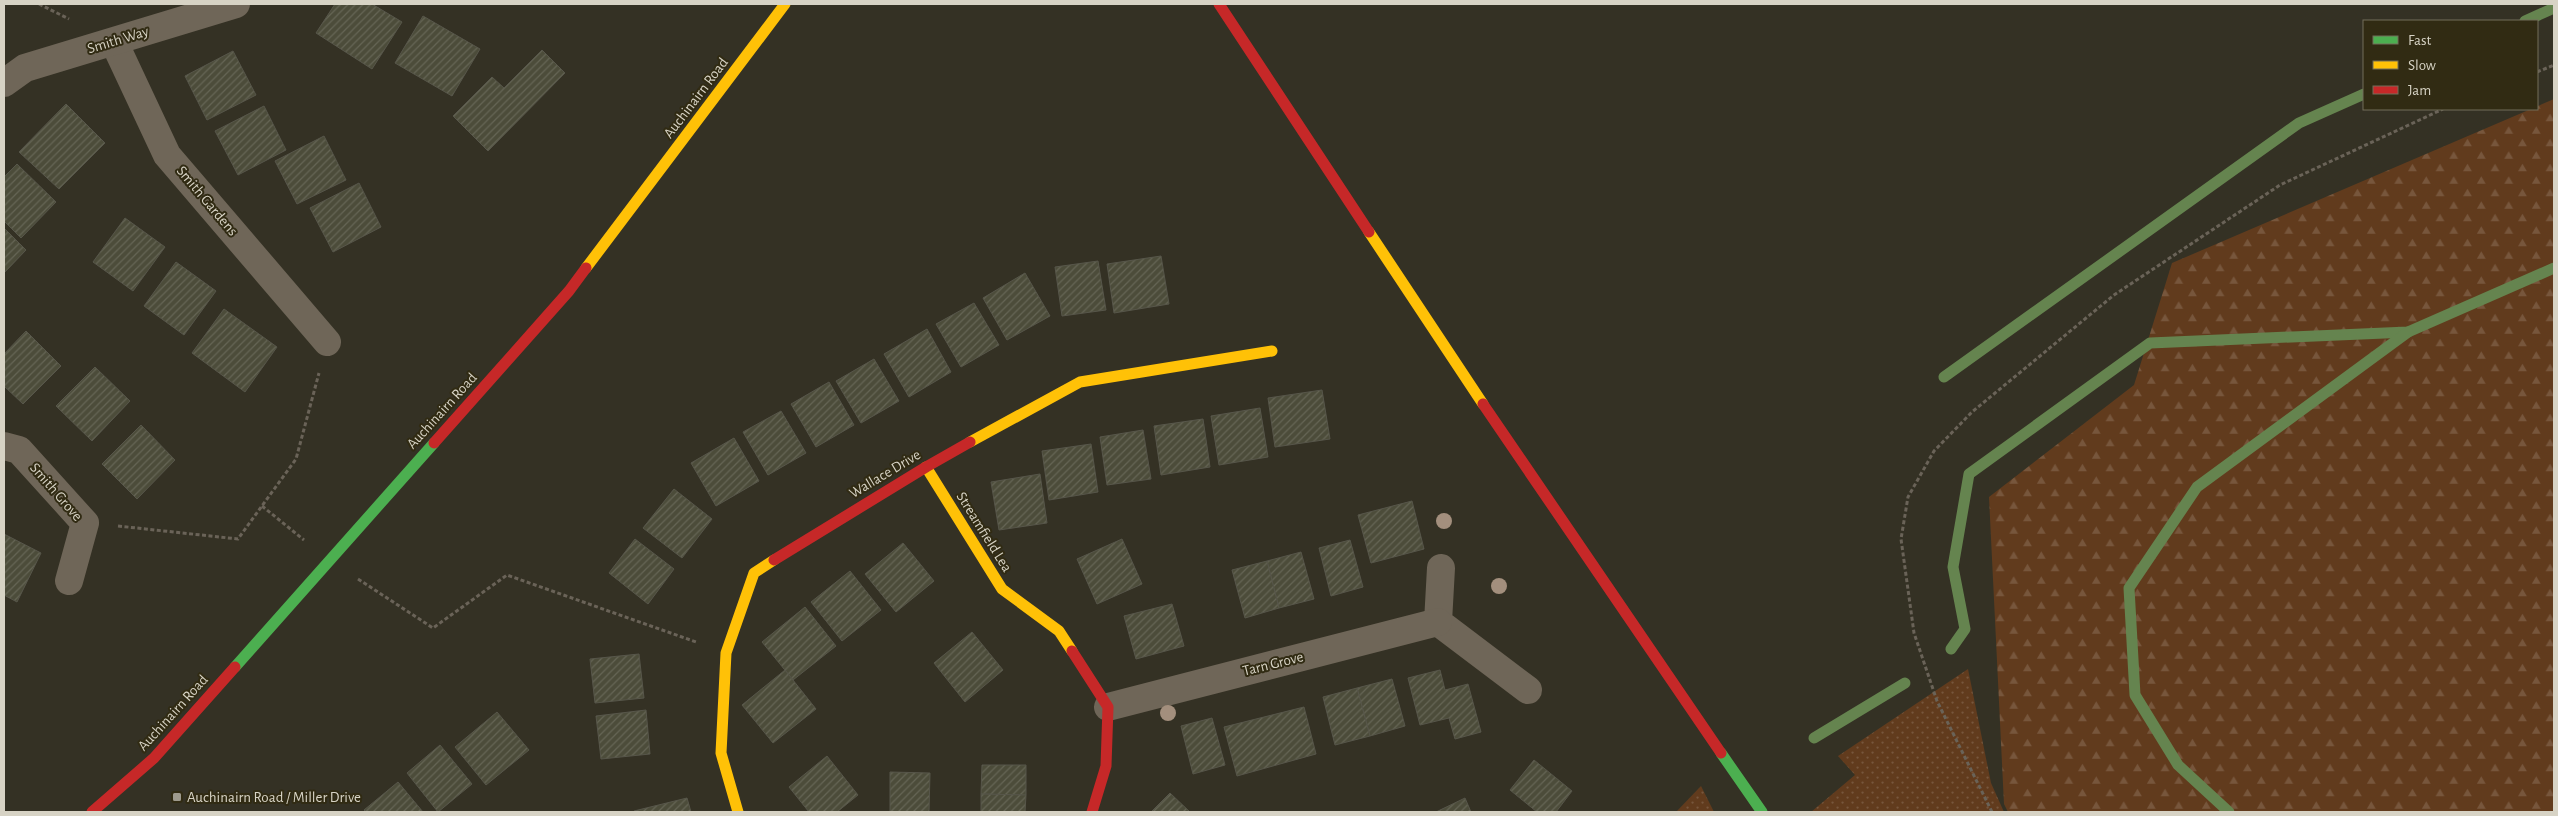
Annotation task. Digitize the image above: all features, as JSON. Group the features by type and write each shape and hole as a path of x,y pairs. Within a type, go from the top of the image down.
{"main road":[{"name":"Auchinairn Road","path":"92,812 154,758 569,291 785,4"},
{"path":"1219,4 1537,486 1762,812"},
{"name":"Wallace Drive","path":"738,812 721,753 726,653 754,573 926,467 1080,382 1272,351"},
{"name":"Streamfield Lea","path":"926,467 1002,589 1058,631 1108,707"},
{"path":"1092,812 1106,766 1108,707"}],"street":[{"name":"Smith Way","path":"4,83 25,68 236,4"},
{"name":"Smith Gardens","path":"114,42 167,155 327,342"},
{"name":"Smith Grove","path":"4,446 19,450 85,523 69,581"},
{"path":"1441,568 1438,622 1528,690"},
{"name":"Tarn Grove","path":"1108,707 1438,622"}],"path":[{"path":"2538,72 2554,65"},
{"path":"1992,812 1937,701 1914,633 1901,539 1908,497 1934,450 1972,412 2114,295 2280,185 2441,110"},
{"path":"85,523 238,539 296,459 327,342"},
{"path":"262,506 329,561 433,628 507,575 726,653"}],"green space":[{"path":"2554,99 2554,812 2008,812 2004,804 1989,497 2134,385 2172,263 2528,110 2538,110 2538,106"},
{"path":"1968,669 1991,783 2004,812 1811,812 1855,775 1838,756"},
{"path":"1701,786 1714,812 1676,812"}],"building":[{"path":"335,4 372,4 402,22 372,69 316,33"},
{"path":"423,16 480,49 452,96 395,63"},
{"path":"542,50 565,73 488,151 453,116 492,77 504,88"},
{"path":"233,51 256,95 207,120 185,76"},
{"path":"66,104 105,143 59,189 19,152"},
{"path":"264,106 286,150 238,175 215,131"},
{"path":"324,136 346,180 297,204 275,161"},
{"path":"17,164 56,202 21,238 4,221 4,177"},
{"path":"359,183 381,227 333,252 310,208"},
{"path":"125,218 165,247 133,291 93,262"},
{"path":"4,228 26,250 4,273"},
{"path":"1161,256 1169,304 1114,313 1107,264"},
{"path":"1098,261 1106,310 1062,316 1055,267"},
{"path":"176,262 216,291 184,335 144,306"},
{"path":"1025,273 1050,316 1007,340 983,298"},
{"path":"974,303 999,345 961,367 936,324"},
{"path":"224,309 277,347 245,392 192,353"},
{"path":"927,329 951,372 909,397 884,354"},
{"path":"26,331 61,366 23,404 4,386 4,354"},
{"path":"874,359 899,401 861,423 836,381"},
{"path":"95,367 130,401 92,441 56,406"},
{"path":"829,382 854,425 816,447 791,404"},
{"path":"1322,390 1330,439 1275,447 1268,398"},
{"path":"1260,408 1268,457 1219,465 1211,416"},
{"path":"781,411 806,453 768,475 743,432"},
{"path":"1203,419 1210,467 1161,475 1154,426"},
{"path":"141,425 175,460 137,499 102,464"},
{"path":"1143,430 1151,479 1107,485 1100,437"},
{"path":"734,438 759,481 716,506 691,463"},
{"path":"1091,444 1098,492 1049,500 1042,451"},
{"path":"1040,474 1047,523 999,530 991,482"},
{"path":"674,489 712,519 682,558 643,528"},
{"path":"1412,501 1424,549 1371,563 1358,515"},
{"path":"4,534 41,553 17,602 4,595"},
{"path":"635,539 674,569 648,604 609,573"},
{"path":"1122,539 1142,584 1097,604 1077,559"},
{"path":"1350,540 1363,587 1331,596 1319,548"},
{"path":"903,543 934,581 896,612 865,574"},
{"path":"1301,552 1314,599 1279,608 1267,561"},
{"path":"1267,561 1279,608 1245,618 1232,570"},
{"path":"850,571 881,610 842,641 811,602"},
{"path":"1172,604 1184,646 1136,659 1124,616"},
{"path":"805,607 836,646 793,680 762,642"},
{"path":"972,632 1003,670 965,702 934,663"},
{"path":"639,654 644,698 595,703 590,659"},
{"path":"785,670 816,709 773,743 742,705"},
{"path":"1440,670 1445,690 1468,684 1481,732 1455,739 1449,718 1420,725 1408,678"},
{"path":"1392,679 1405,726 1370,736 1357,688"},
{"path":"1357,688 1370,736 1335,745 1323,697"},
{"path":"1304,707 1316,754 1237,776 1224,727"},
{"path":"646,710 650,754 601,759 596,716"},
{"path":"497,712 529,750 486,785 455,747"},
{"path":"1212,718 1225,765 1193,774 1181,726"},
{"path":"440,745 472,784 438,812 407,773"},
{"path":"827,756 858,795 837,812 809,812 789,787"},
{"path":"1534,760 1572,791 1556,812 1537,812 1510,790"},
{"path":"982,765 1026,765 1026,795 981,794"},
{"path":"890,772 930,773 929,812 890,812"},
{"path":"398,782 423,812 366,812 364,810"},
{"path":"1170,793 1190,812 1151,812"},
{"path":"981,794 1026,795 1025,812 981,812"},
{"path":"687,798 691,812 634,812 634,811"},
{"path":"1465,798 1471,812 1436,812"}],"waterway":[{"path":"2527,20 2554,8"},
{"path":"1944,377 2299,123 2363,94"},
{"path":"1951,649 1965,629 1953,567 1969,474 2150,343 2408,332 2554,268"},
{"path":"2229,812 2178,765 2135,695 2129,588 2197,487 2408,332"},
{"path":"1814,738 1905,683"}],"traffic: fast":[{"path":"235,667 434,443"},
{"path":"1721,753 1762,812"}],"traffic: slow":[{"path":"586,268 785,4"},
{"path":"1369,232 1483,404"},
{"path":"970,442 1080,382 1272,351"},
{"path":"926,467 1002,589 1059,631 1072,651"},
{"path":"738,812 721,753 726,653 754,573 774,560"}],"traffic: jam":[{"path":"1219,4 1369,232"},
{"path":"434,443 569,291 586,268"},
{"path":"1483,404 1721,753"},
{"path":"774,560 970,442"},
{"path":"1072,651 1108,707 1106,766 1092,812"},
{"path":"92,812 154,758 235,667"}],"place":[{"name":"Auchinairn Road / Miller Drive","path":"177,797"}]}
